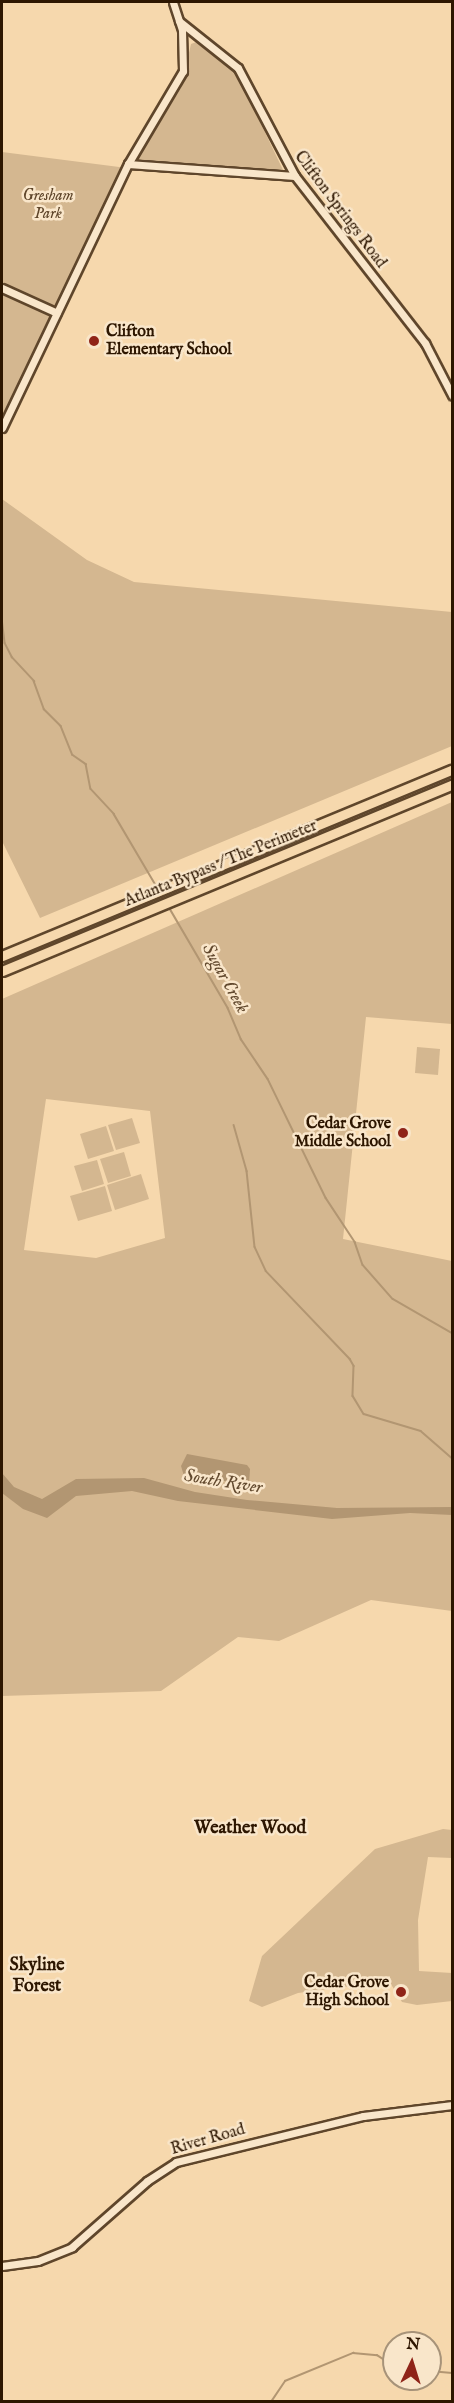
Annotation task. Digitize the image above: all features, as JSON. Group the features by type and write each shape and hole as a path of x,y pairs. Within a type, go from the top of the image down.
{"highway":[{"name":"Atlanta Bypass / The Perimeter","path":"2,956 453,770"},
{"name":"Atlanta Bypass / The Perimeter","path":"2,971 453,785"}],"street":[{"path":"2,428 128,164 183,71 185,54 173,2"},
{"name":"Clifton Springs Road","path":"179,20 238,68 295,176 425,344 453,395"},
{"path":"128,164 295,176"},
{"path":"2,288 57,313"},
{"name":"River Road","path":"2,2266 38,2261 72,2247 147,2181 176,2162 363,2116 453,2105"}],"green space":[{"path":"199,41 220,56 239,78 283,170 137,160 181,88 191,44"},
{"name":"Gresham Park","path":"2,152 127,168 2,429"},
{"path":"2,499 87,560 134,582 452,612 452,746 40,918 2,841"},
{"path":"452,802 452,1024 366,1017 343,1239 452,1261 452,1611 371,1600 279,1641 238,1637 161,1691 2,1696 2,999","holes":["46,1099 150,1111 165,1238 96,1258 24,1250"]},
{"path":"417,1047 440,1049 438,1075 415,1073"},
{"path":"132,1118 140,1143 116,1150 108,1125"},
{"path":"106,1126 114,1151 88,1159 80,1134"},
{"path":"124,1152 131,1176 108,1183 100,1159"},
{"path":"97,1160 104,1184 82,1191 74,1166"},
{"path":"141,1174 149,1199 115,1210 107,1185"},
{"path":"105,1186 112,1211 78,1221 70,1196"},
{"path":"443,1829 452,1830 452,1858 428,1857 418,1920 419,1971 452,1973 452,2001 417,2005 402,2002 389,1981 298,1993 262,2007 249,2001 262,1956 375,1849"}],"shaded area":[{"path":"187,1454 247,1465 250,1469 249,1484 184,1476 181,1466"},
{"name":"South River","path":"2,1473 14,1487 42,1499 76,1479 144,1478 195,1492 247,1500 337,1508 452,1507 452,1515 410,1513 332,1519 178,1501 132,1491 76,1496 47,1518 23,1509 2,1493"}],"waterway":[{"name":"Sugar Creek","path":"2,618 5,643 12,657 34,681 44,709 61,726 73,755 86,764 91,789 114,814 157,887"},
{"name":"Sugar Creek","path":"169,907 228,1008 241,1039 268,1079 326,1198 355,1242 363,1265 393,1299 452,1333"},
{"path":"234,1125 247,1171 255,1247 266,1271 350,1359 354,1366 353,1396 364,1414 421,1431 452,1458"},
{"path":"271,2402 285,2381 353,2353 377,2355 382,2358"},
{"path":"442,2372 452,2373"}],"place":[{"name":"Clifton Elementary School","path":"94,341"},
{"name":"Cedar Grove Middle School","path":"403,1133"},
{"name":"Cedar Grove High School","path":"401,1992"}],"district":[{"name":"Weather Wood","path":"250,1829"},
{"name":"Skyline Forest","path":"37,1977"}]}
